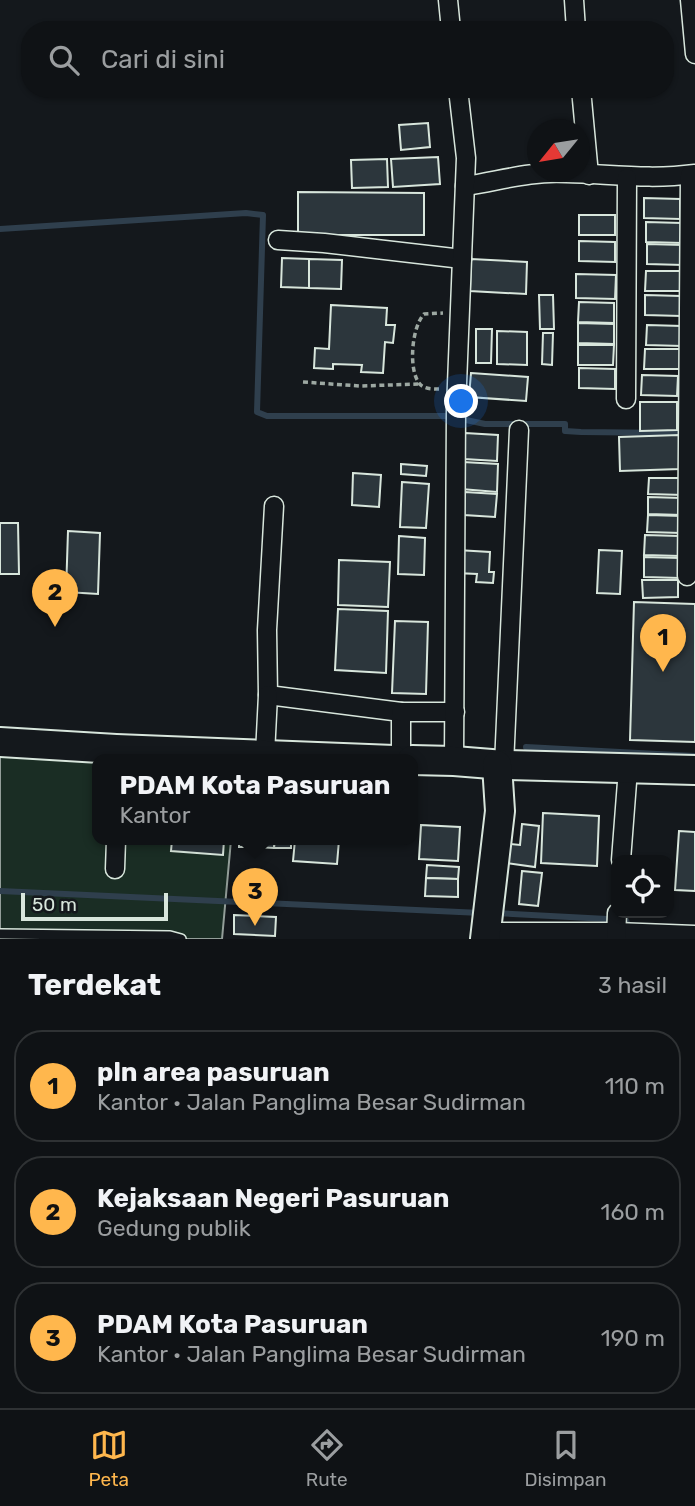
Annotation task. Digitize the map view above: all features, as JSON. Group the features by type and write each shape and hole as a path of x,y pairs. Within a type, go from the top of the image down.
{"main road":[{"path":"0,741 108,754"},
{"path":"418,760 695,771"},
{"path":"487,924 500,811 501,765"}],"street":[{"path":"448,0 450,21"},
{"path":"574,0 575,21"},
{"path":"690,0 695,54"},
{"path":"454,761 456,428 466,158 459,98"},
{"path":"582,98 584,119"},
{"path":"465,186 527,175"},
{"path":"590,175 626,178 692,175 687,576"},
{"path":"626,178 626,399"},
{"path":"278,240 462,259"},
{"path":"501,765 519,430"},
{"path":"265,754 267,631 274,506"},
{"path":"268,695 401,712 455,712"},
{"path":"401,712 401,754"},
{"path":"621,855 628,769"},
{"path":"115,869 116,845"},
{"path":"487,924 695,935"}],"lane":[{"path":"0,934 170,936 181,939"}],"path":[{"path":"419,384 412,368 416,325 419,319 424,314 461,314"},
{"path":"303,383 360,386 419,384 457,400"}],"green space":[{"path":"0,743 92,759 92,845 231,845 222,939 0,939"}],"building":[{"path":"428,123 430,147 401,150 399,125"},
{"path":"438,157 440,184 393,187 391,159"},
{"path":"387,159 388,187 352,188 351,160"},
{"path":"298,192 424,193 424,235 298,235"},
{"path":"644,198 680,199 680,219 644,218"},
{"path":"579,215 615,215 615,235 579,235"},
{"path":"646,222 682,223 682,243 646,242"},
{"path":"579,241 615,242 615,262 579,261"},
{"path":"647,244 683,245 683,265 647,264"},
{"path":"282,258 309,259 309,288 281,287"},
{"path":"309,259 342,260 341,289 309,288"},
{"path":"471,259 527,262 526,294 470,291"},
{"path":"646,271 681,271 681,291 645,291"},
{"path":"576,274 616,275 615,299 576,298"},
{"path":"539,295 553,295 554,329 540,329"},
{"path":"645,295 681,296 681,316 645,315"},
{"path":"579,302 614,303 614,323 578,322"},
{"path":"331,305 387,308 386,325 395,325 393,343 385,342 383,373 361,372 362,365 333,364 333,369 314,368 315,348 329,349"},
{"path":"578,323 614,324 614,344 578,343"},
{"path":"647,325 682,326 682,346 646,345"},
{"path":"476,329 492,329 491,363 476,363"},
{"path":"497,331 527,332 527,365 497,364"},
{"path":"543,333 553,333 552,365 542,364"},
{"path":"578,345 614,345 613,365 578,365"},
{"path":"645,349 680,349 680,369 644,369"},
{"path":"579,368 615,369 615,389 579,388"},
{"path":"471,373 528,377 526,401 469,397"},
{"path":"642,375 678,376 677,396 641,395"},
{"path":"640,402 677,402 677,430 640,431"},
{"path":"465,433 498,435 497,461 464,459"},
{"path":"679,435 680,469 620,471 619,437"},
{"path":"463,462 498,464 497,492 461,489"},
{"path":"401,464 427,466 426,476 401,474"},
{"path":"353,473 381,475 379,507 352,505"},
{"path":"649,478 683,478 683,495 648,494"},
{"path":"402,482 429,484 426,528 400,527"},
{"path":"465,492 497,494 495,517 464,515"},
{"path":"648,497 682,498 682,515 648,514"},
{"path":"648,515 682,516 681,533 647,532"},
{"path":"0,523 18,523 19,574 0,574"},
{"path":"68,531 100,533 98,594 66,592"},
{"path":"645,535 680,536 680,556 644,555"},
{"path":"399,536 425,538 424,575 398,574"},
{"path":"457,550 490,552 489,572 494,572 493,583 476,582 477,574 456,573"},
{"path":"599,550 622,551 620,594 597,593"},
{"path":"644,557 680,558 680,578 644,577"},
{"path":"339,560 390,562 388,607 338,605"},
{"path":"642,580 678,580 678,597 643,598"},
{"path":"634,602 695,604 695,742 630,740"},
{"path":"338,609 388,611 386,673 335,670"},
{"path":"395,621 428,622 426,694 392,693"},
{"path":"543,813 599,816 597,866 541,863"},
{"path":"522,824 539,826 535,867 500,862 502,843 520,845"},
{"path":"421,825 460,827 458,861 419,859"},
{"path":"679,831 695,832 695,891 675,890"},
{"path":"172,845 224,845 223,855 171,851"},
{"path":"239,845 256,845 256,847"},
{"path":"256,845 274,845 274,848"},
{"path":"274,845 291,845 291,848 274,848"},
{"path":"295,845 339,845 337,864 293,861"},
{"path":"427,865 459,867 458,879 426,878"},
{"path":"522,871 542,873 538,906 519,904"},
{"path":"426,878 458,879 458,897 425,896"},
{"path":"234,915 276,917 275,936 234,934"}],"waterway":[{"path":"0,229 246,213 263,215 257,412 267,416 447,416 485,424 565,424 565,431 581,432 676,433 686,430"},
{"path":"526,747 695,756"},
{"path":"0,891 481,913"},
{"path":"495,913 626,920 630,931"}],"place":[{"name":"Kejaksaan Negeri Pasuruan","path":"55,627"},
{"name":"pln area pasuruan","path":"663,672"},
{"name":"PDAM Kota Pasuruan","path":"255,926"}]}
